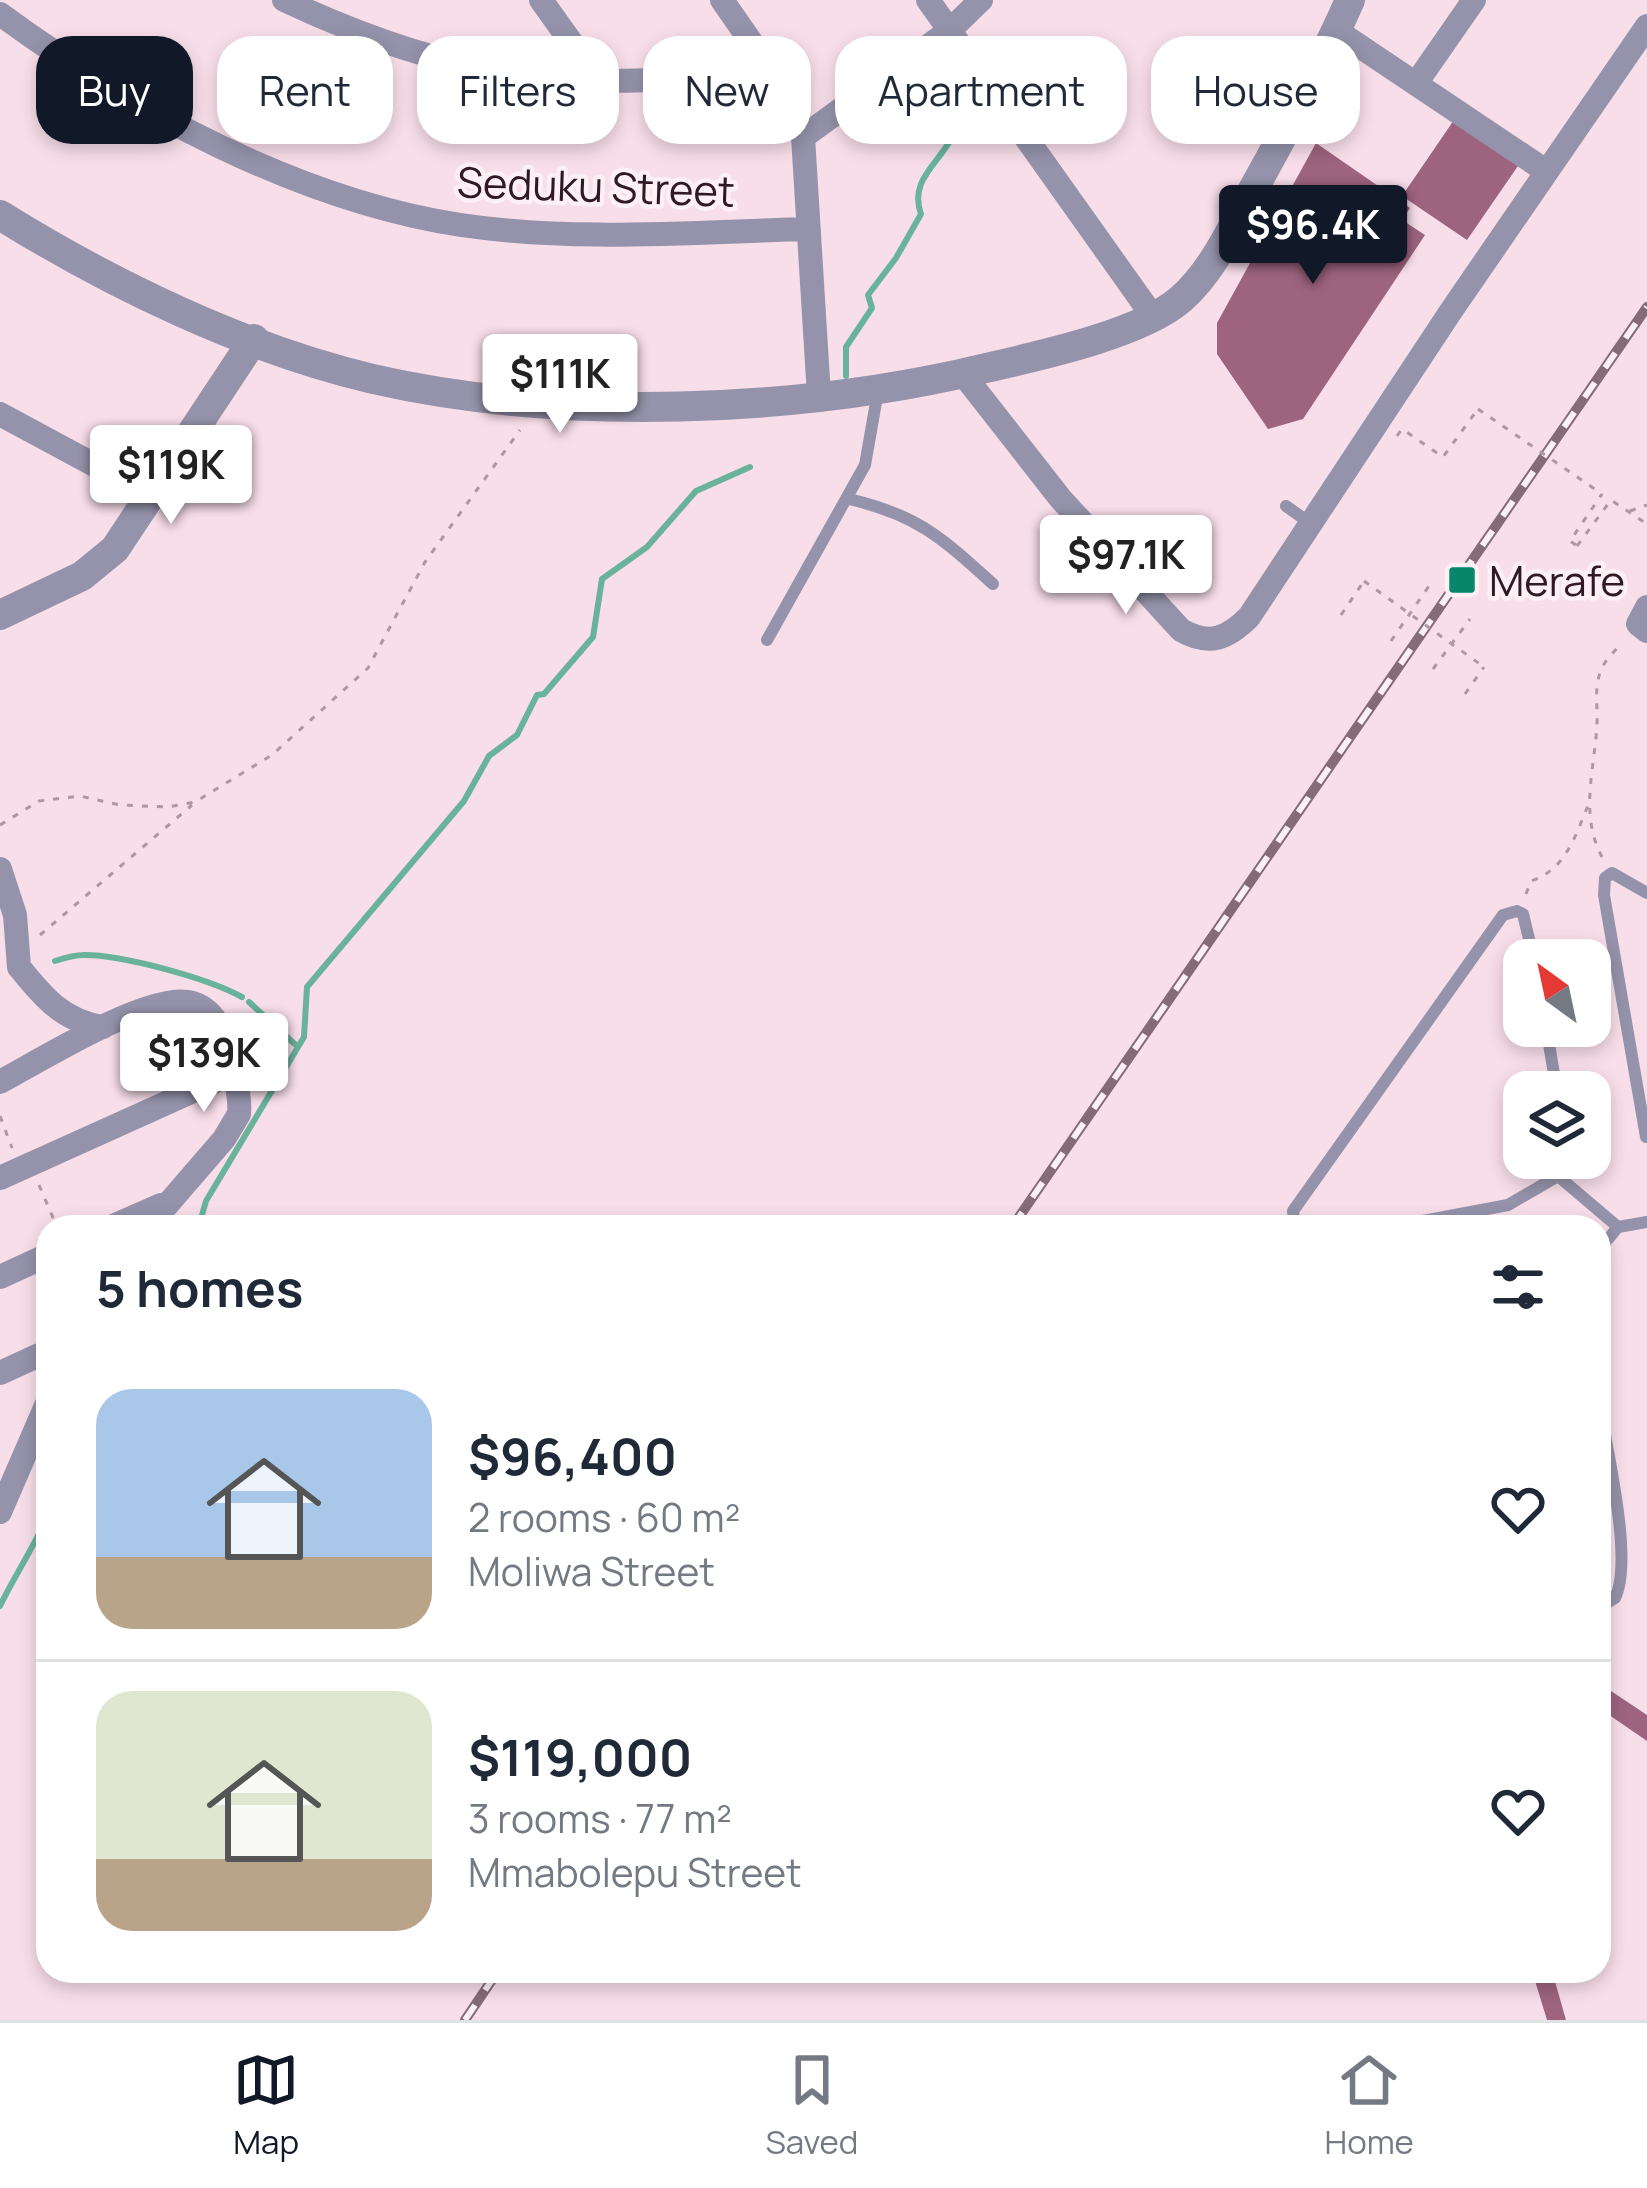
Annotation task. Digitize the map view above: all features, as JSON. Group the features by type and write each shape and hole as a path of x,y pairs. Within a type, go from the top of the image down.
{"street":[{"path":"284,0 417,52"},
{"path":"541,0 567,36"},
{"path":"722,0 747,36"},
{"path":"928,0 1154,318"},
{"path":"811,130 949,31 981,0"},
{"path":"0,215 117,281 254,339 375,379 533,401 680,404 878,390 1044,353 1154,318 1179,301 1207,269 1315,76 1350,0"},
{"path":"1417,82 1474,0"},
{"name":"Seduku Street","path":"0,14 183,127 269,166 389,211 465,226 543,232 807,229"},
{"path":"963,374 1091,533 1167,616 1197,639 1214,640 1233,633 1249,616 1647,26"},
{"path":"1336,31 1546,171"},
{"path":"803,144 819,396"},
{"path":"0,615 64,586 108,556 254,339"},
{"path":"2,419 152,496"},
{"path":"0,869 15,915 13,966 77,1023 103,1027"},
{"path":"0,1082 146,1009 189,1002 218,1022 240,1104 235,1123 158,1215"},
{"path":"0,1178 233,1073"},
{"path":"139,1215 169,1202"},
{"path":"0,1277 36,1261"},
{"path":"0,1373 36,1356"},
{"path":"0,1512 36,1429"},
{"path":"0,1463 27,1450"}],"lane":[{"path":"767,640 865,465 878,390"},
{"path":"849,499 914,520 942,538 993,584"},
{"path":"1286,506 1310,523"},
{"path":"1646,1137 1604,895 1605,878 1612,872 1647,893"},
{"path":"1294,1215 1503,915 1517,911 1529,939"},
{"path":"1454,1215 1508,1205 1553,1179"},
{"path":"1562,1179 1604,1215"},
{"path":"1611,1221 1618,1227"},
{"path":"1611,1235 1618,1227 1647,1222"},
{"path":"1611,1476 1622,1573 1611,1600"}],"path":[{"path":"13,966 195,802 272,755 368,668 425,562 516,437 533,401"},
{"path":"1402,429 1443,458 1478,409 1602,494 1570,541 1577,546 1610,500 1647,524"},
{"path":"1629,512 1647,505"},
{"path":"1341,615 1364,581 1484,667 1465,694"},
{"path":"1391,641 1429,586"},
{"path":"1433,669 1470,619"},
{"path":"1612,872 1598,848 1590,801 1598,720 1594,700 1602,667 1644,621"},
{"path":"0,825 40,801 80,796 120,805 168,807 195,802"},
{"path":"1517,911 1531,881 1549,875 1566,854 1590,801"}],"building":[{"path":"1454,120 1520,163 1467,240 1402,196"},
{"path":"1315,144 1410,208 1402,220 1425,235 1303,419 1268,429 1217,354 1217,323"},
{"path":"1611,1691 1647,1715 1647,1741 1611,1716"},
{"path":"1536,1983 1555,1983 1566,2020 1547,2020"}],"waterway":[{"path":"846,376 846,347 872,308 868,295 921,214 922,183 947,144"},
{"path":"202,1215 304,1037 307,987 464,801 489,756 517,735 537,695 544,694 593,637 602,579 647,547 696,491 750,467"},
{"path":"55,961 84,955 142,963 242,997"},
{"path":"249,1002 298,1047"},
{"path":"0,1606 36,1540"}],"railway":[{"path":"1020,1215 1647,307"},
{"path":"465,2020 490,1983"}],"place":[{"name":"Merafe","path":"1462,580"}]}
